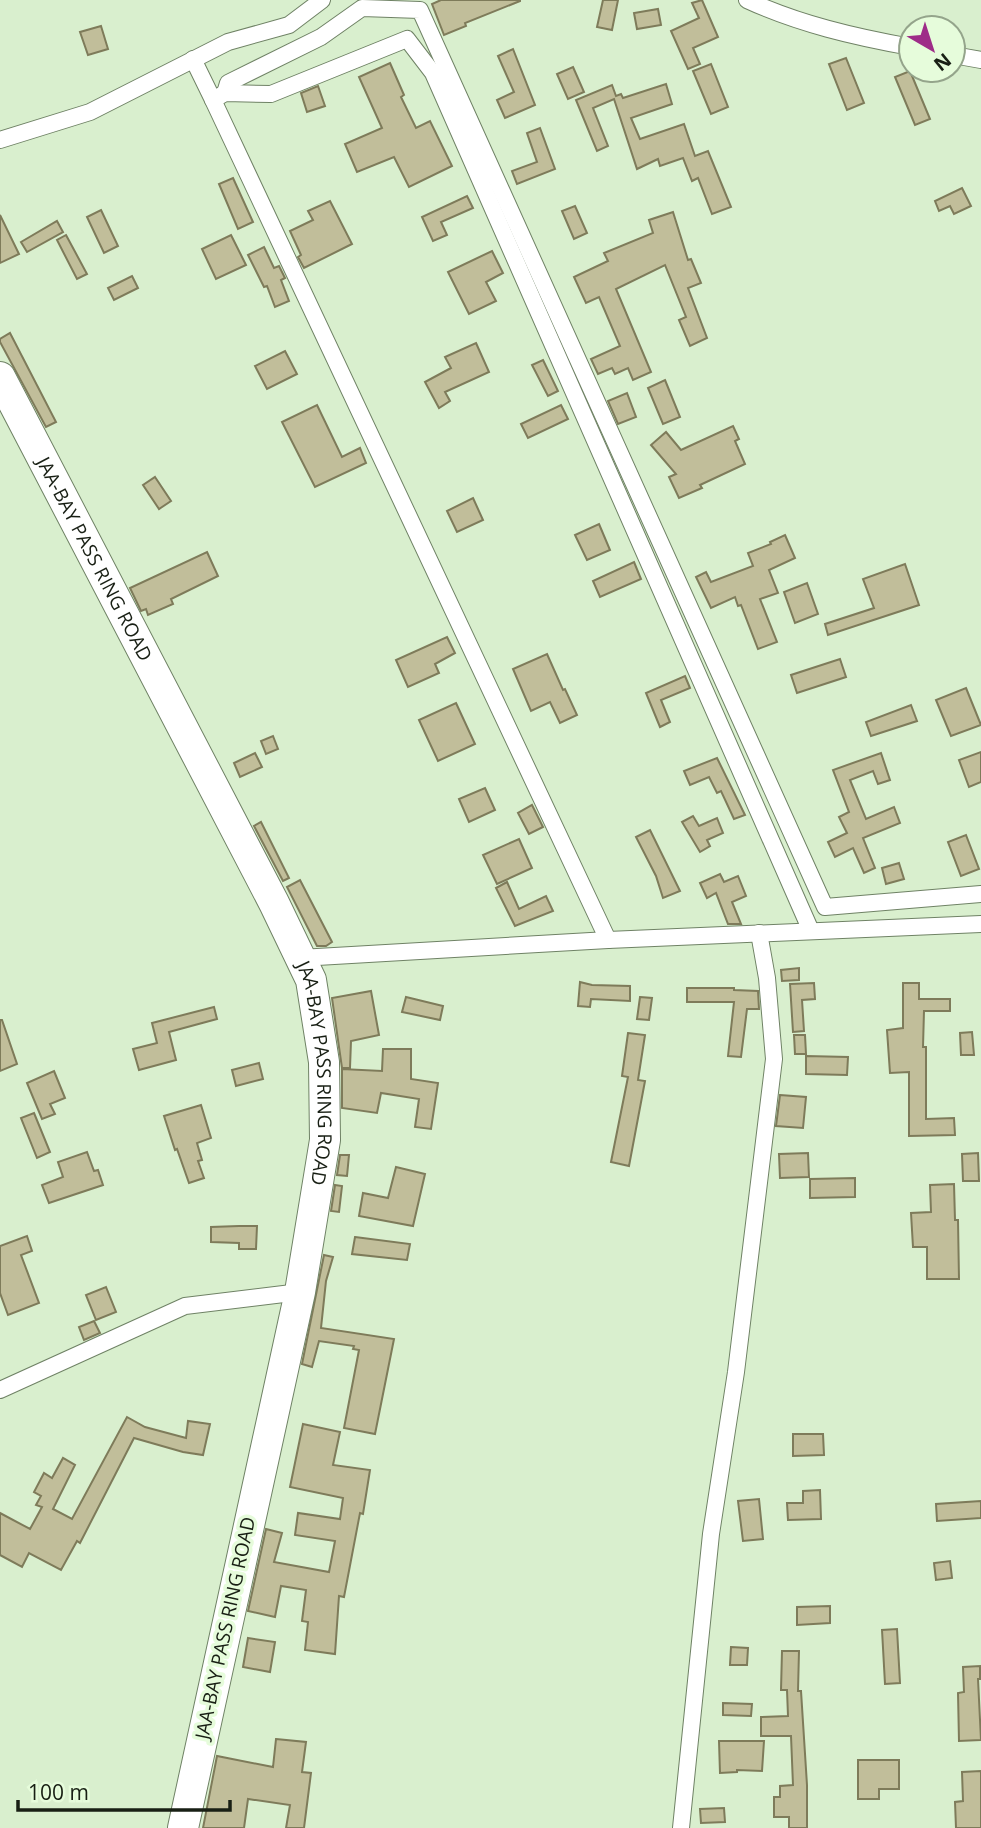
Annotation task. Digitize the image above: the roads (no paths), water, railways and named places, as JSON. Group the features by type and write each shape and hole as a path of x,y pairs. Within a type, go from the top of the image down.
{"highway":[{"name":"JAA-BAY PASS RING ROAD","path":"0,377 256,867 311,980 324,1062 326,1140 300,1292 183,1828"}],"street":[{"path":"0,140 90,112 228,42 289,25 322,0"},
{"path":"747,0 772,11 855,37 897,44"},
{"path":"219,96 228,83 321,37 362,8 420,10 825,907 981,894"},
{"path":"219,96 271,94 407,39 433,73 811,931"},
{"path":"193,60 219,96 608,940"},
{"path":"300,958 608,940 981,925"},
{"path":"681,1828 711,1534 736,1372 774,1059 767,978 759,933"},
{"path":"0,1390 185,1306 300,1292"}]}
